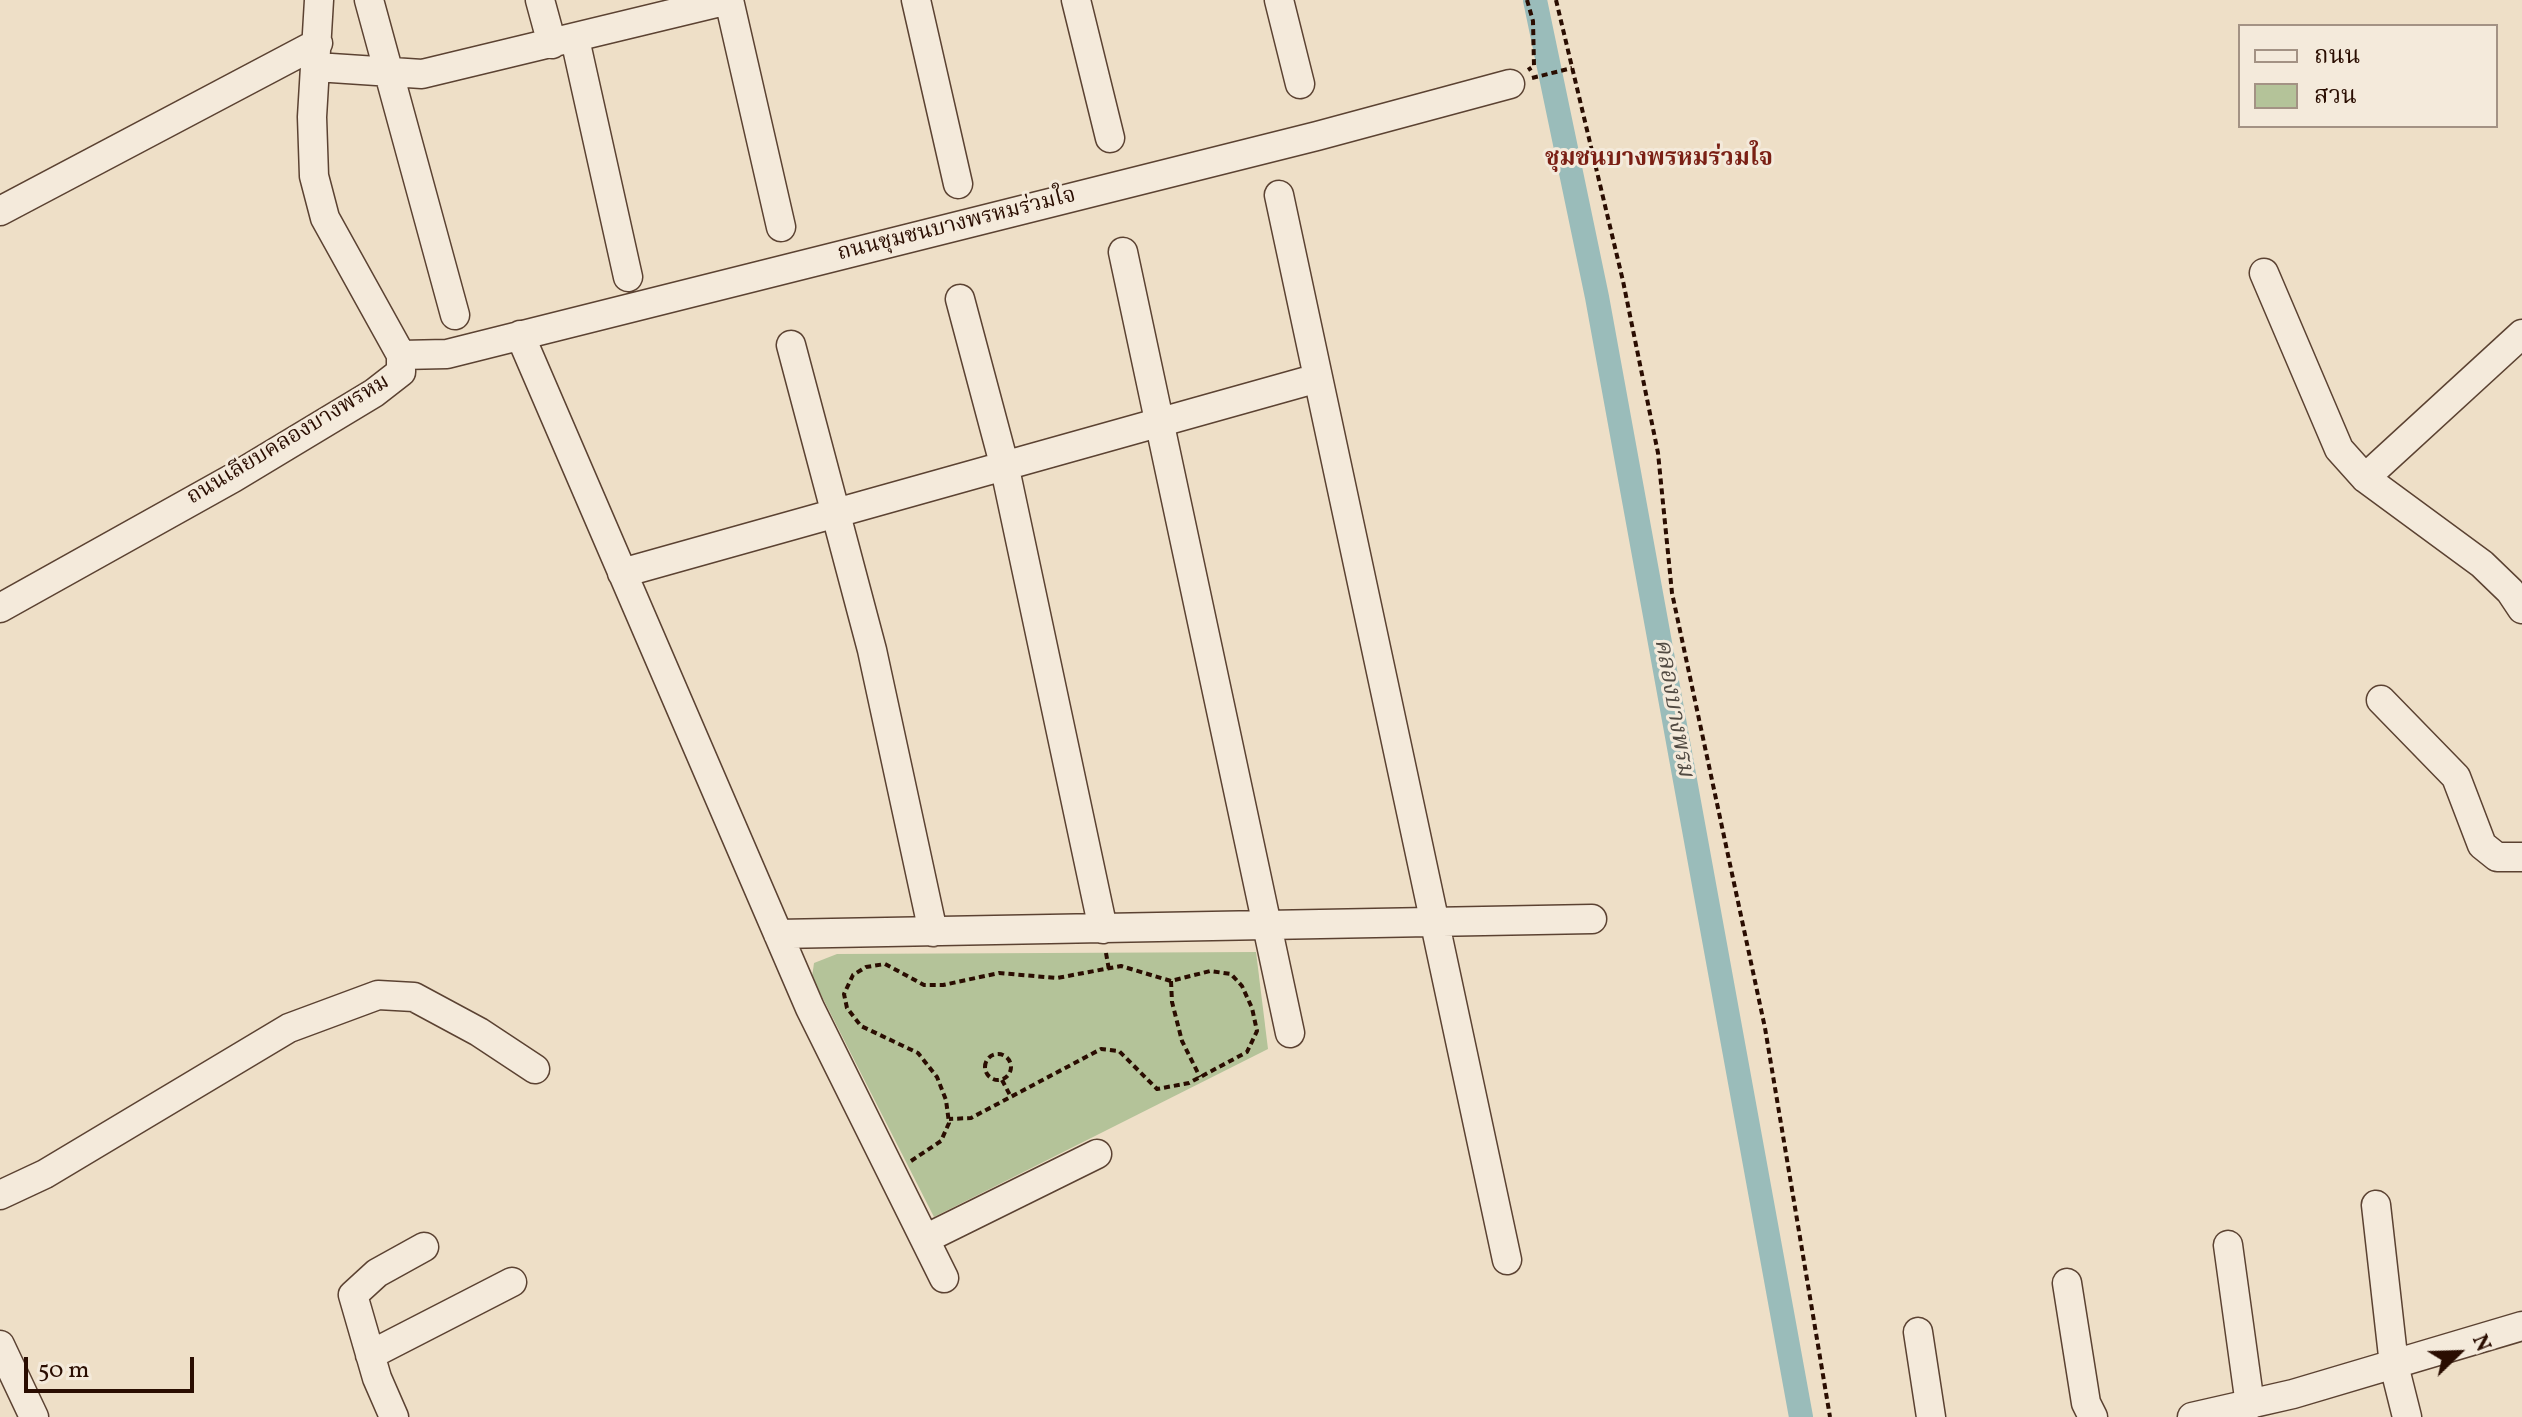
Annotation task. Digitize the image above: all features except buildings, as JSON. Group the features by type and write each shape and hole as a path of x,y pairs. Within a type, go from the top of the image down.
{"street":[{"name":"ถนนเลียบคลองบางพรหม","path":"0,608 233,478 374,393 401,372 401,355 325,218 314,176 312,117 319,0"},
{"path":"369,0 455,315"},
{"path":"540,0 564,42 628,277"},
{"path":"0,211 317,55 388,72 422,74 729,0 781,227"},
{"path":"916,0 958,184"},
{"path":"1076,0 1110,138"},
{"path":"1279,0 1300,84"},
{"name":"ถนนชุมชนบางพรหมร่วมใจ","path":"401,355 447,354 1287,144 1523,81"},
{"path":"1279,195 1507,1260"},
{"path":"1123,252 1290,1033"},
{"path":"2264,273 2339,449 2365,478 2482,564 2510,591 2522,609"},
{"path":"960,299 1004,464 1103,929"},
{"path":"2365,478 2522,334"},
{"path":"520,335 810,1008 944,1278"},
{"path":"791,345 872,650 933,932"},
{"path":"622,573 1318,378"},
{"path":"2381,700 2456,777 2482,845 2497,857 2522,857"},
{"path":"778,934 1592,919"},
{"path":"0,1195 45,1174 289,1028 378,995 414,997 479,1032 535,1069"},
{"path":"925,1239 1097,1154"},
{"path":"2376,1205 2394,1365 2407,1417"},
{"path":"2228,1245 2241,1410"},
{"path":"394,1417 370,1355 353,1295 377,1273 424,1247"},
{"path":"370,1355 512,1282"},
{"path":"2067,1283 2086,1403 2093,1417"},
{"path":"2192,1417 2241,1410 2522,1326"},
{"path":"1918,1332 1931,1417"},
{"path":"0,1345 34,1417"}],"path":[{"path":"1527,0 1533,21 1534,66"},
{"path":"1556,0 1623,281 1658,453 1672,593 1765,1028 1830,1417"},
{"path":"1523,81 1572,68"},
{"path":"892,1172 941,1141 949,1119 937,1077 918,1053 861,1026 847,1008 844,994 853,975 866,967 885,964 924,985 943,985 999,973 1057,978 1121,966 1171,981 1210,971 1231,974 1242,986 1252,1008 1257,1031 1247,1052 1170,1089 1157,1089 1119,1051 1101,1049 971,1118 949,1119"},
{"path":"1171,981 1172,1002 1182,1041 1200,1077"},
{"path":"1002,1080 1009,1075 1011,1066 1008,1057 996,1053 986,1060 985,1069 989,1077 1002,1080 1011,1097"}],"green space":[{"path":"1256,952 1268,1049 934,1217 812,977 814,963 837,954"}],"waterway":[{"name":"คลองบางพรม","path":"1535,0 1597,297 1801,1417"}],"district":[{"name":"ชุมชนบางพรหมร่วมใจ","path":"1659,161"}]}
